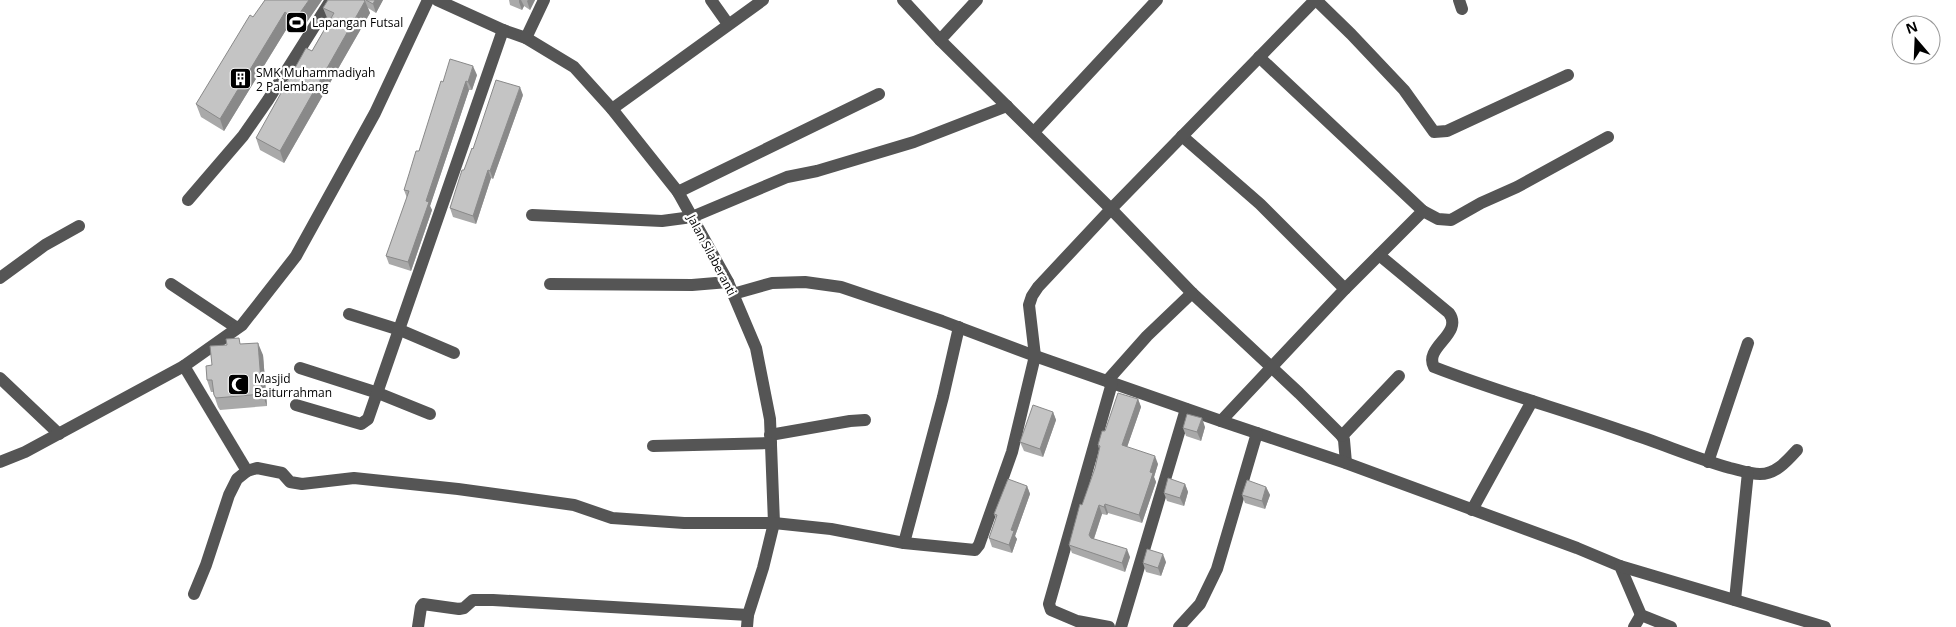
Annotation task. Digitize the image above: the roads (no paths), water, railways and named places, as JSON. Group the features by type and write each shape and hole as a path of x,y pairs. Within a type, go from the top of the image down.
{"street":[{"path":"188,200 248,129 332,0"},
{"path":"0,462 25,452 184,366 242,325 296,256 375,113 428,0"},
{"path":"526,38 544,0"},
{"path":"711,0 728,24"},
{"path":"612,109 763,0"},
{"path":"903,0 940,40 1034,132 1192,293 1272,367 1342,436 1346,462"},
{"path":"940,40 977,0"},
{"path":"1034,132 1157,0"},
{"path":"194,594 206,565 229,496 237,479 247,471 256,468 282,473 290,482 302,484 354,478 458,488 574,505 612,518 684,523 774,523 831,529 904,543 975,550 979,545 1012,452 1035,356 1029,305 1032,296 1038,287 1110,209 1315,0 1392,76 1434,132 1447,131 1568,75"},
{"name":"Jalan Silaberanti","path":"442,1 503,30 526,38 574,67 612,109 678,192 730,288 756,348 770,419 774,523 748,621"},
{"path":"296,405 361,424 368,419 503,30"},
{"path":"1259,57 1423,211 1438,219 1451,220 1480,203 1518,187 1608,137"},
{"path":"678,192 878,94"},
{"path":"532,215 662,221 692,217 787,178 914,142 1007,106"},
{"path":"1182,136 1260,204 1345,289"},
{"path":"1222,421 1345,289 1423,211"},
{"path":"0,278 44,245 79,226"},
{"path":"1379,255 1449,313 1453,319 1453,326 1432,356 1434,367 1474,383 1629,432 1708,462 1748,472 1761,474 1775,470 1782,466 1797,450"},
{"path":"550,284 692,285 730,288 772,283 805,282 841,286 1186,409 1346,462 1577,548 1620,566 1825,627"},
{"path":"171,284 237,328"},
{"path":"1109,627 1077,621 1051,610 1049,604 1110,382 1147,336 1192,293"},
{"path":"349,314 400,330 454,353"},
{"path":"904,543 943,397 959,327"},
{"path":"1708,462 1748,343"},
{"path":"184,366 247,471"},
{"path":"300,368 378,393 430,414"},
{"path":"1342,436 1399,376"},
{"path":"0,378 59,434"},
{"path":"1472,510 1532,401"},
{"path":"1121,627 1186,409"},
{"path":"653,446 771,439 850,421 865,420"},
{"path":"1179,627 1200,604 1217,569 1257,433"},
{"path":"1735,600 1748,472"},
{"path":"1620,566 1640,615 1671,627"},
{"path":"418,627 423,604 459,609 464,608 473,600 493,600 748,621"},
{"path":"1634,627 1640,615"}],"place":[{"name":"Lapangan Futsal","path":"296,22"},
{"name":"SMK Muhammadiyah 2 Palembang","path":"240,79"},
{"name":"Masjid Baiturrahman","path":"238,385"}]}
